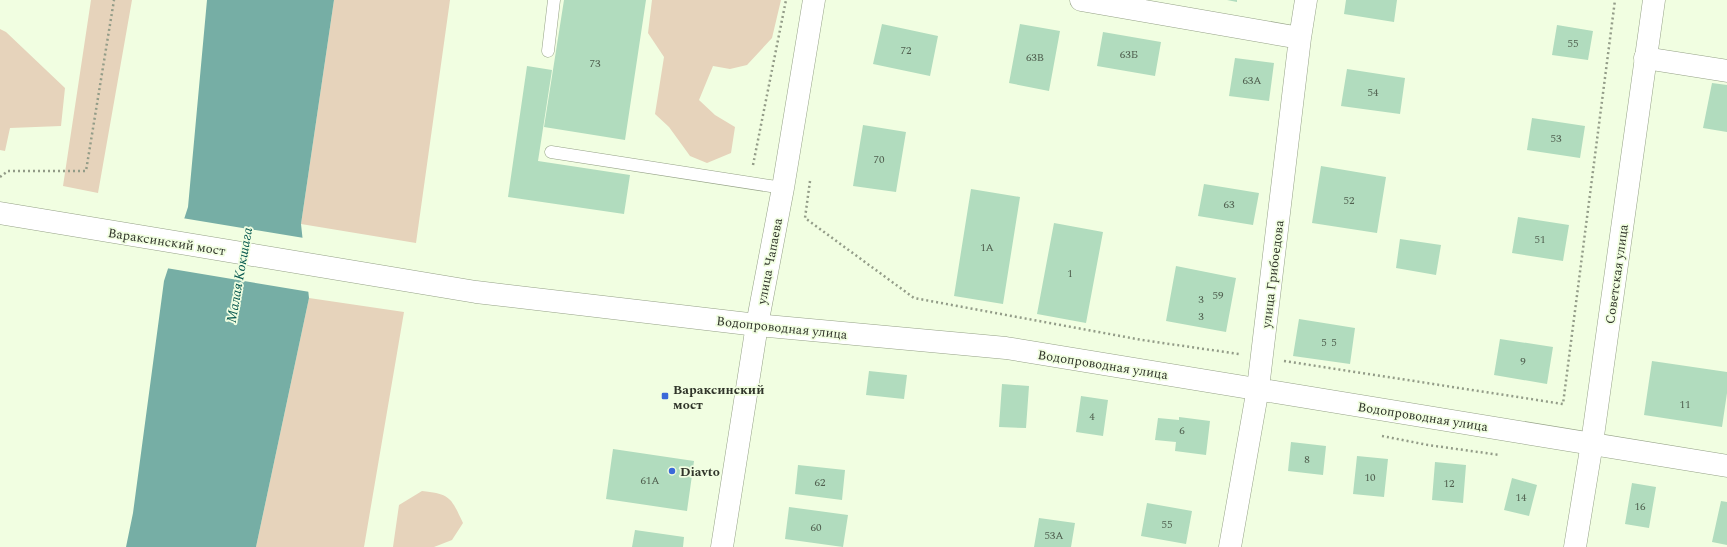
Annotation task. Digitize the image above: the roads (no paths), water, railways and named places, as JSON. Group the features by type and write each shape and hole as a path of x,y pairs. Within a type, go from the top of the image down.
{"street":[{"name":"улица Чапаева","path":"722,547 757,325 783,188 814,0"},
{"path":"1081,0 1300,38"},
{"name":"улица Грибоедова","path":"1230,547 1258,388 1300,38 1306,0"},
{"name":"Советская улица","path":"1575,547 1592,443 1654,0"},
{"path":"1645,58 1727,70"},
{"name":"Вараксинский мост","path":"0,213 476,292"},
{"name":"Водопроводная улица","path":"476,292 757,325 1006,348 1258,388 1727,466"}],"lane":[{"path":"548,51 554,0"},
{"path":"551,152 783,188"}],"water":[{"name":"Малая Кокшага","path":"207,0 334,0 301,224 309,298 256,547 126,547 133,513 164,281 188,207"}],"place":[{"name":"Вараксинский мост","path":"665,396"},
{"name":"Diavto","path":"672,471"}]}
